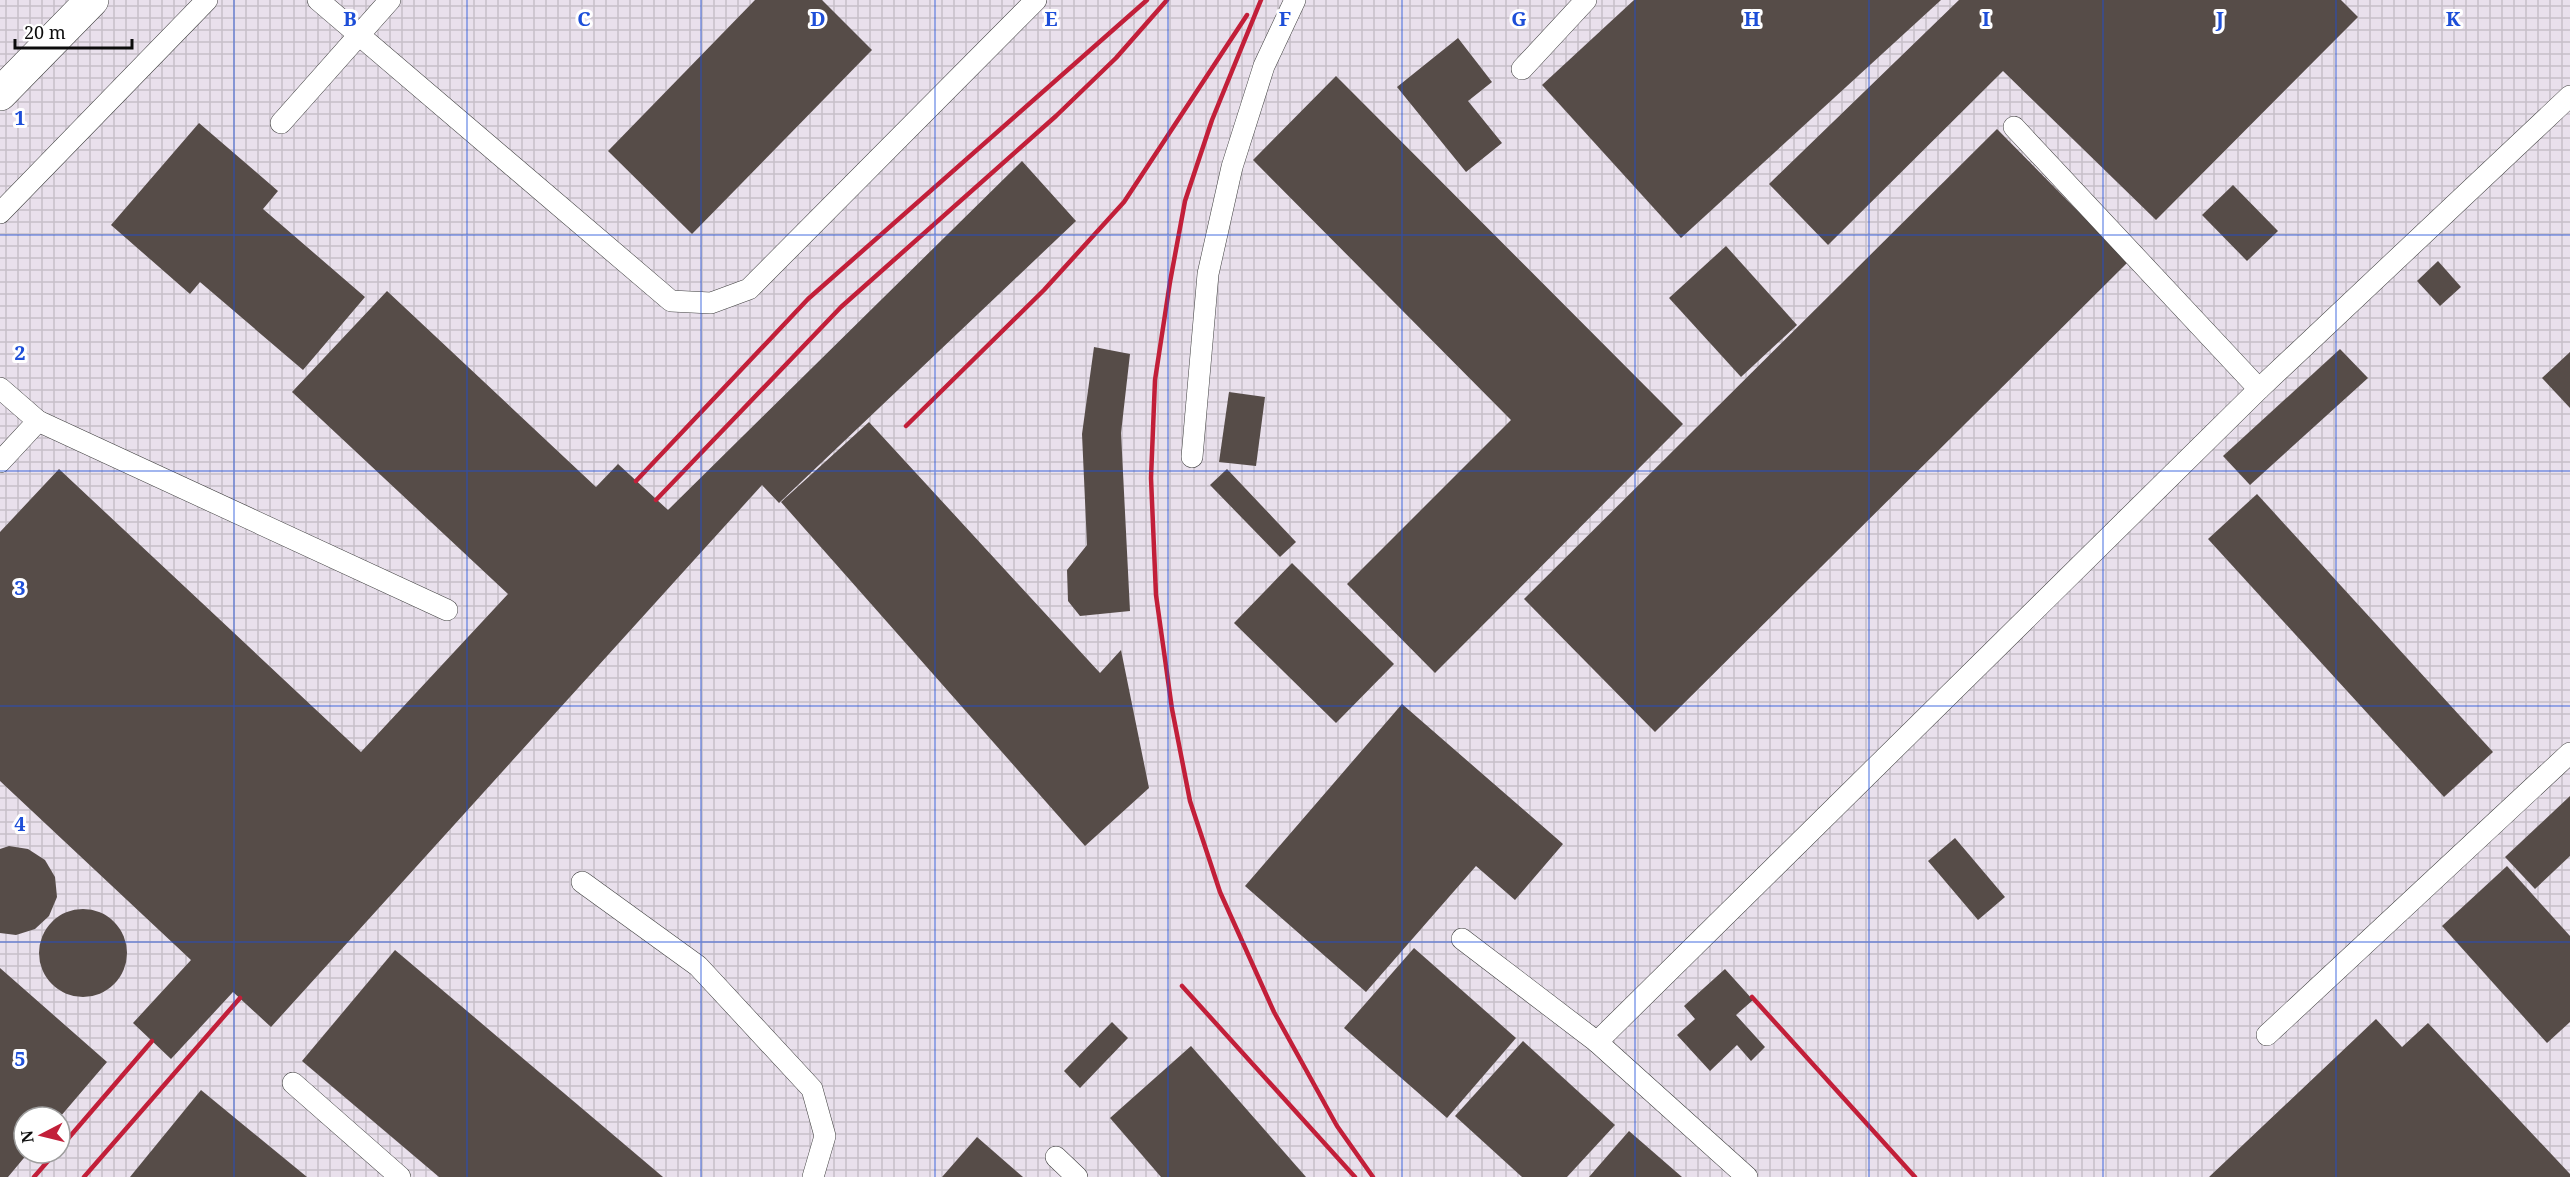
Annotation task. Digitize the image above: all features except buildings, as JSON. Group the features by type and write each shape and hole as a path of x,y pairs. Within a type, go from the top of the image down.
{"street":[{"path":"0,94 92,0"}],"lane":[{"path":"0,213 207,0"},
{"path":"318,0 360,33 671,301 711,303 749,289 1036,0"},
{"path":"281,123 390,0"},
{"path":"1192,457 1208,274 1232,167 1264,66 1295,0"},
{"path":"1522,69 1586,0"},
{"path":"1597,1042 2259,389 2570,96"},
{"path":"2014,127 2259,389"},
{"path":"0,388 38,421 447,610"},
{"path":"0,462 38,421"},
{"path":"2267,1035 2570,753"},
{"path":"582,882 698,966 812,1089 825,1136 813,1177"},
{"path":"1462,939 1597,1042 1746,1177"},
{"path":"293,1083 400,1177"},
{"path":"1056,1157 1077,1177"}],"shaded area":[{"path":"0,0 2570,0 2570,1177 0,1177"}],"railway":[{"path":"636,481 808,299 1147,0"},
{"path":"656,500 841,307 1056,116 1116,58 1167,0"},
{"path":"1261,0 1212,120 1185,201 1170,282 1155,380 1151,478 1156,595 1172,709 1190,801 1220,892 1274,1012 1337,1126 1373,1177"},
{"path":"906,426 1044,290 1124,202 1247,15"},
{"path":"1182,986 1355,1177"},
{"path":"1752,997 1915,1177"},
{"path":"84,1177 240,998"},
{"path":"72,1134 152,1041"},
{"path":"34,1177 44,1165"}]}
